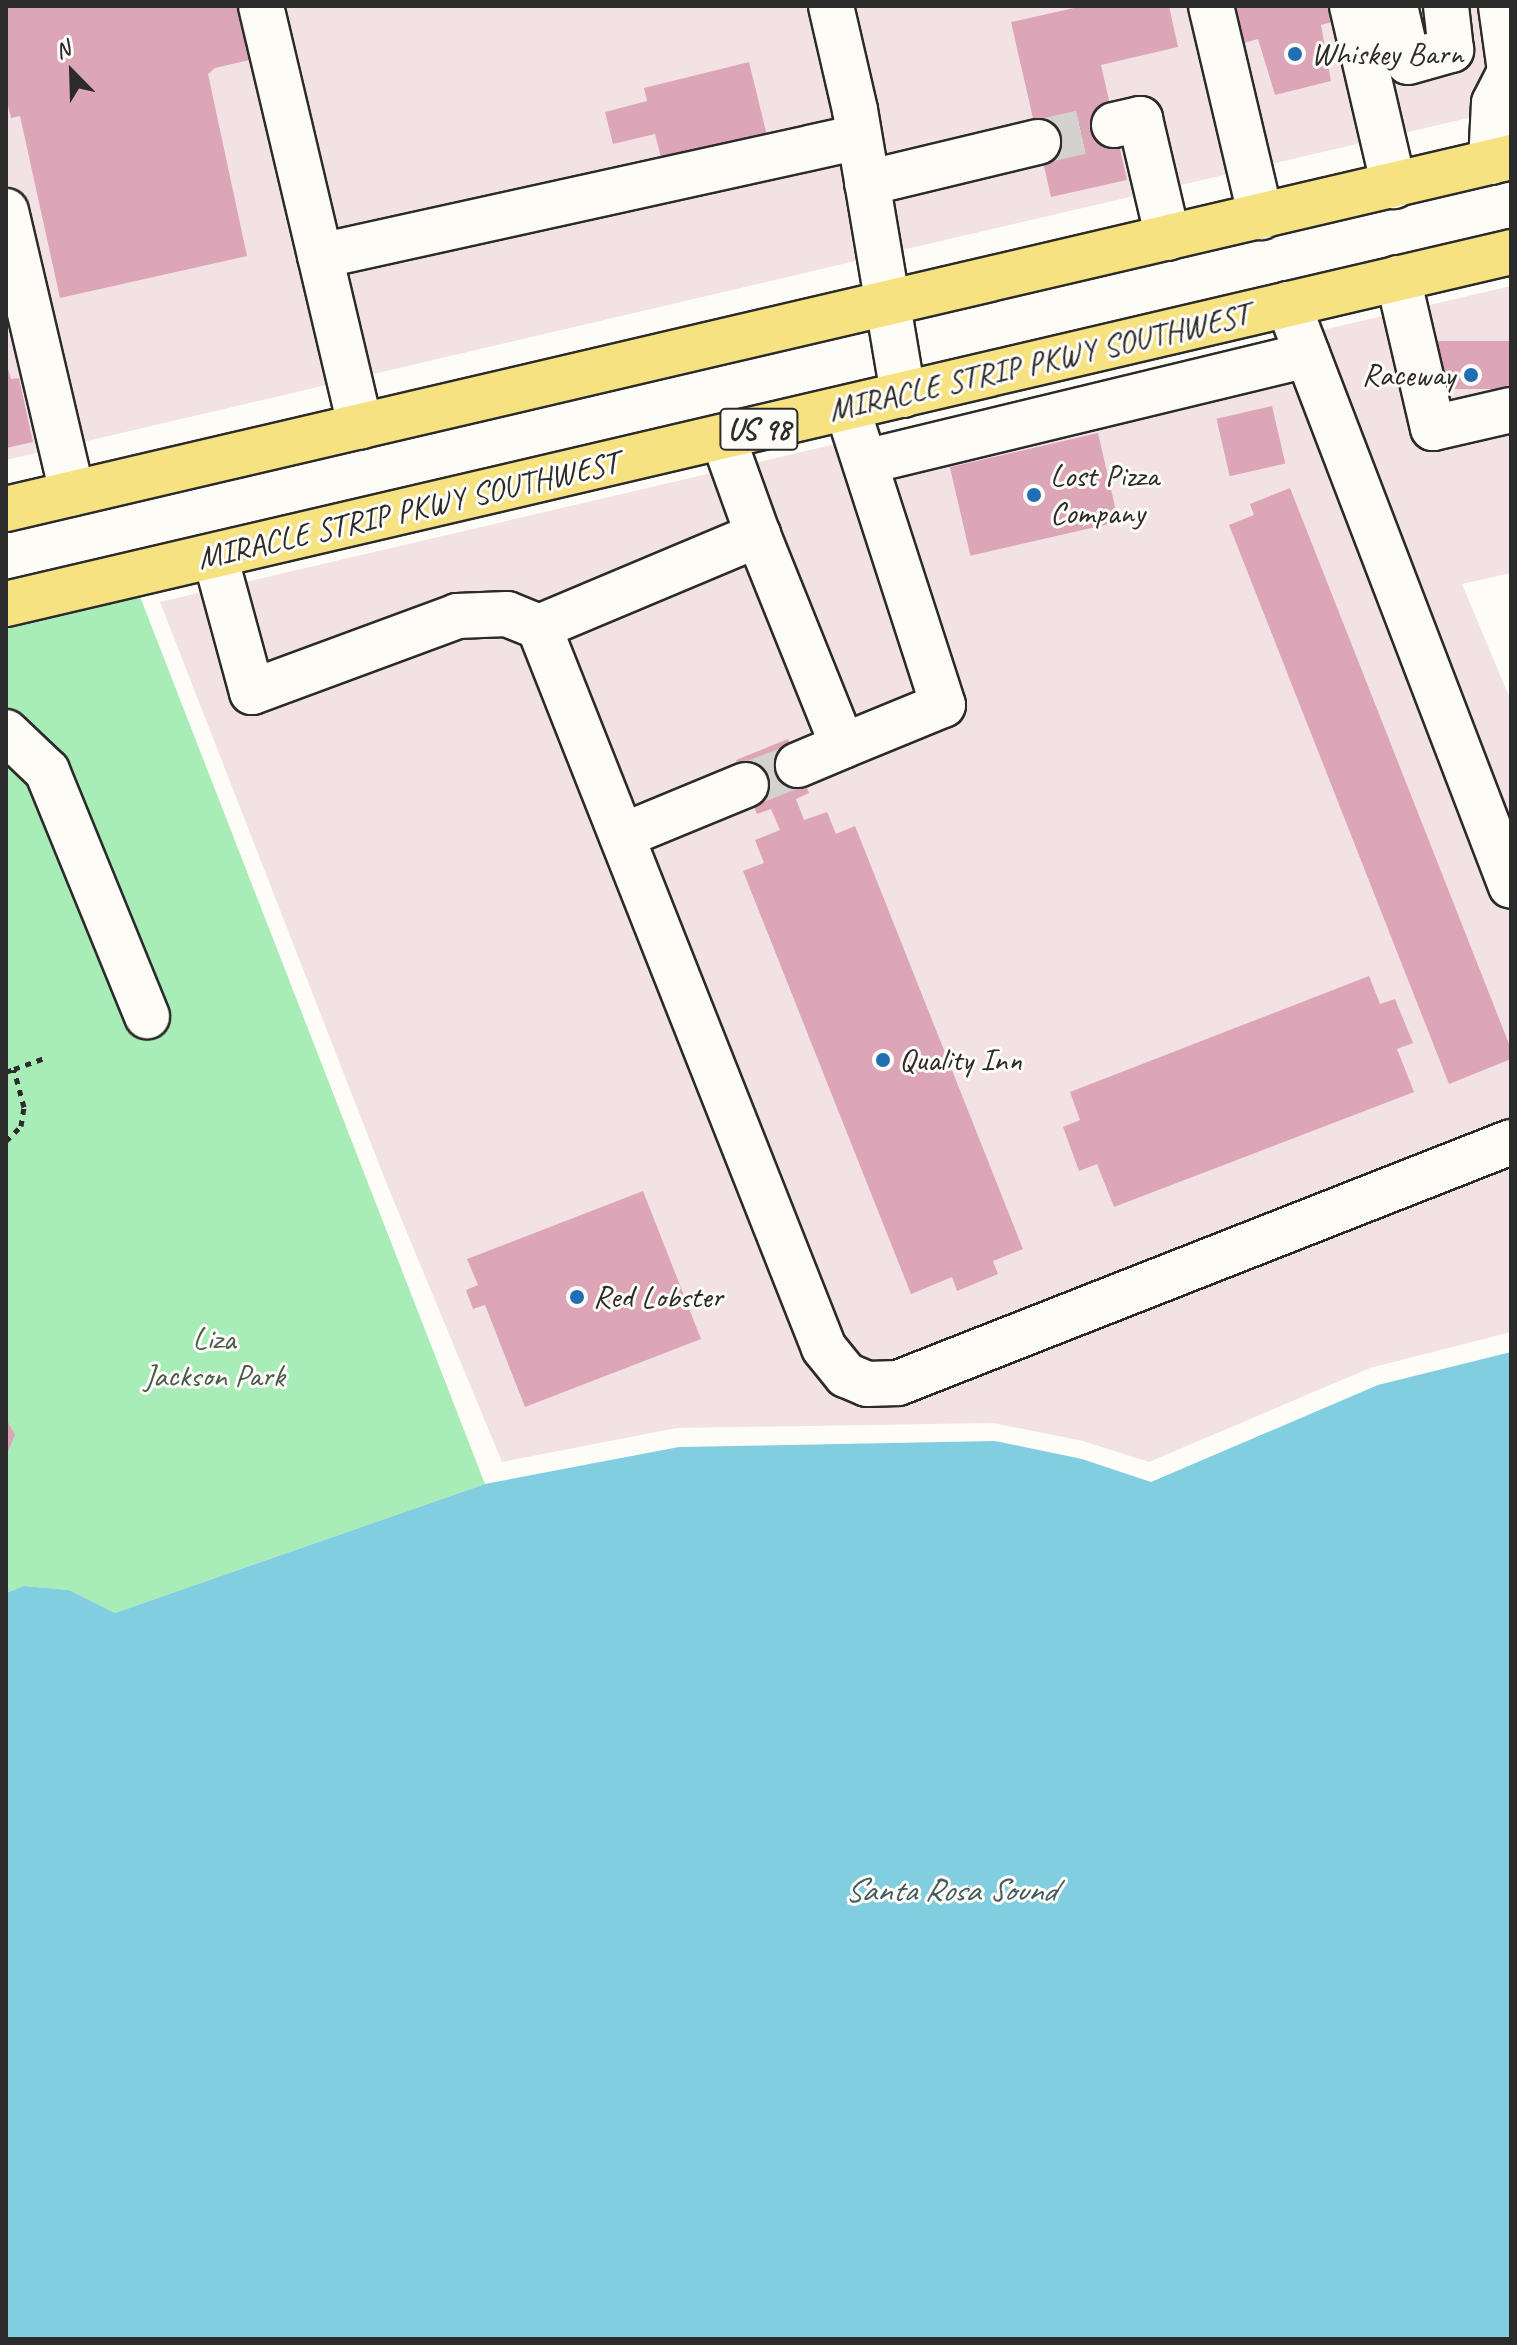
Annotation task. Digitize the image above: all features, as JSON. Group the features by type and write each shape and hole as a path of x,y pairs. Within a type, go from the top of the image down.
{"highway":[{"path":"6,509 1501,160"},
{"name":"MIRACLE STRIP PKWY SOUTHWEST","path":"6,604 1511,252"}],"street":[{"path":"261,6 360,426"},
{"path":"831,6 859,137 903,395"},
{"path":"1211,6 1261,217"},
{"path":"1352,6 1394,186"},
{"path":"1395,6 1408,62 1451,50 1446,6"},
{"path":"1501,6 1511,72 1494,103 1501,160"},
{"path":"1114,125 1140,119 1168,238"},
{"path":"320,256 859,137"},
{"path":"867,183 1038,142"},
{"path":"6,211 72,493"},
{"path":"1398,278 1433,428 1511,410"},
{"path":"1288,304 1511,886"},
{"path":"865,462 1307,355"},
{"path":"798,765 943,705 847,408"},
{"path":"723,438 758,535 843,746"},
{"path":"215,556 252,692 457,616 507,614 539,627 758,535"},
{"path":"539,627 824,1348 846,1375 867,1384 898,1383 1511,1142"},
{"path":"6,732 47,771 147,1016"},
{"path":"622,836 746,785"}],"path":[{"path":"6,1072 47,1057"},
{"path":"6,1141 21,1126 24,1107 14,1069"}],"shaded area":[{"path":"6,6 811,6 836,113 860,260 6,460"},
{"path":"851,6 1511,6 1511,108 898,251"},
{"path":"1511,286 1511,573 1462,584 1511,701 1511,1332 1370,1368 1149,1462 1083,1441 993,1423 677,1428 502,1462 386,1182 160,602"}],"green space":[{"name":"Liza Jackson Park","path":"132,576 485,1484 115,1613 69,1590 24,1586 6,1593 6,604"}],"water":[{"name":"Santa Rosa Sound","path":"1511,1352 1511,2339 6,2339 6,1593 24,1586 69,1590 115,1613 485,1484 679,1447 995,1441 1082,1459 1151,1482 1378,1385"}],"building":[{"path":"6,6 247,6 258,58 215,68 208,74 247,256 60,298 20,116 11,118 6,97"},
{"path":"1083,6 1169,6 1178,47 1101,65 1127,180 1051,197 1011,22"},
{"name":"Whiskey Barn","path":"1231,6 1335,6 1339,20 1321,25 1331,81 1275,95 1258,39 1240,44"},
{"path":"749,62 769,144 664,169 655,134 613,144 605,112 647,101 644,88"},
{"name":"Raceway","path":"1425,341 1511,341 1511,389 1425,389"},
{"path":"6,363 11,379 19,378 33,442 6,448"},
{"path":"1272,406 1285,463 1230,476 1216,419"},
{"name":"Lost Pizza Company","path":"1098,433 1118,522 970,556 950,467"},
{"path":"1290,488 1511,1049 1511,1059 1449,1084 1229,525 1254,515 1250,504"},
{"name":"Quality Inn","path":"788,739 809,793 796,799 804,820 827,812 836,834 855,826 1023,1249 993,1261 998,1274 957,1291 952,1277 911,1294 743,871 764,863 755,840 780,830 771,809 757,814 736,760"},
{"path":"1369,976 1380,1004 1395,999 1413,1043 1397,1049 1414,1092 1114,1207 1097,1164 1079,1171 1063,1127 1080,1120 1070,1092"},
{"name":"Red Lobster","path":"643,1191 701,1339 525,1407 485,1305 473,1309 466,1290 478,1285 467,1259"},
{"path":"6,1419 15,1435 6,1456"}],"tunnel":[{"path":"1038,142 1114,125"},
{"path":"746,785 798,765"}],"place":[{"name":"Whiskey Barn","path":"1295,54"},
{"name":"Raceway","path":"1471,375"},
{"name":"Lost Pizza Company","path":"1034,495"},
{"name":"Quality Inn","path":"883,1060"},
{"name":"Red Lobster","path":"577,1297"}]}
